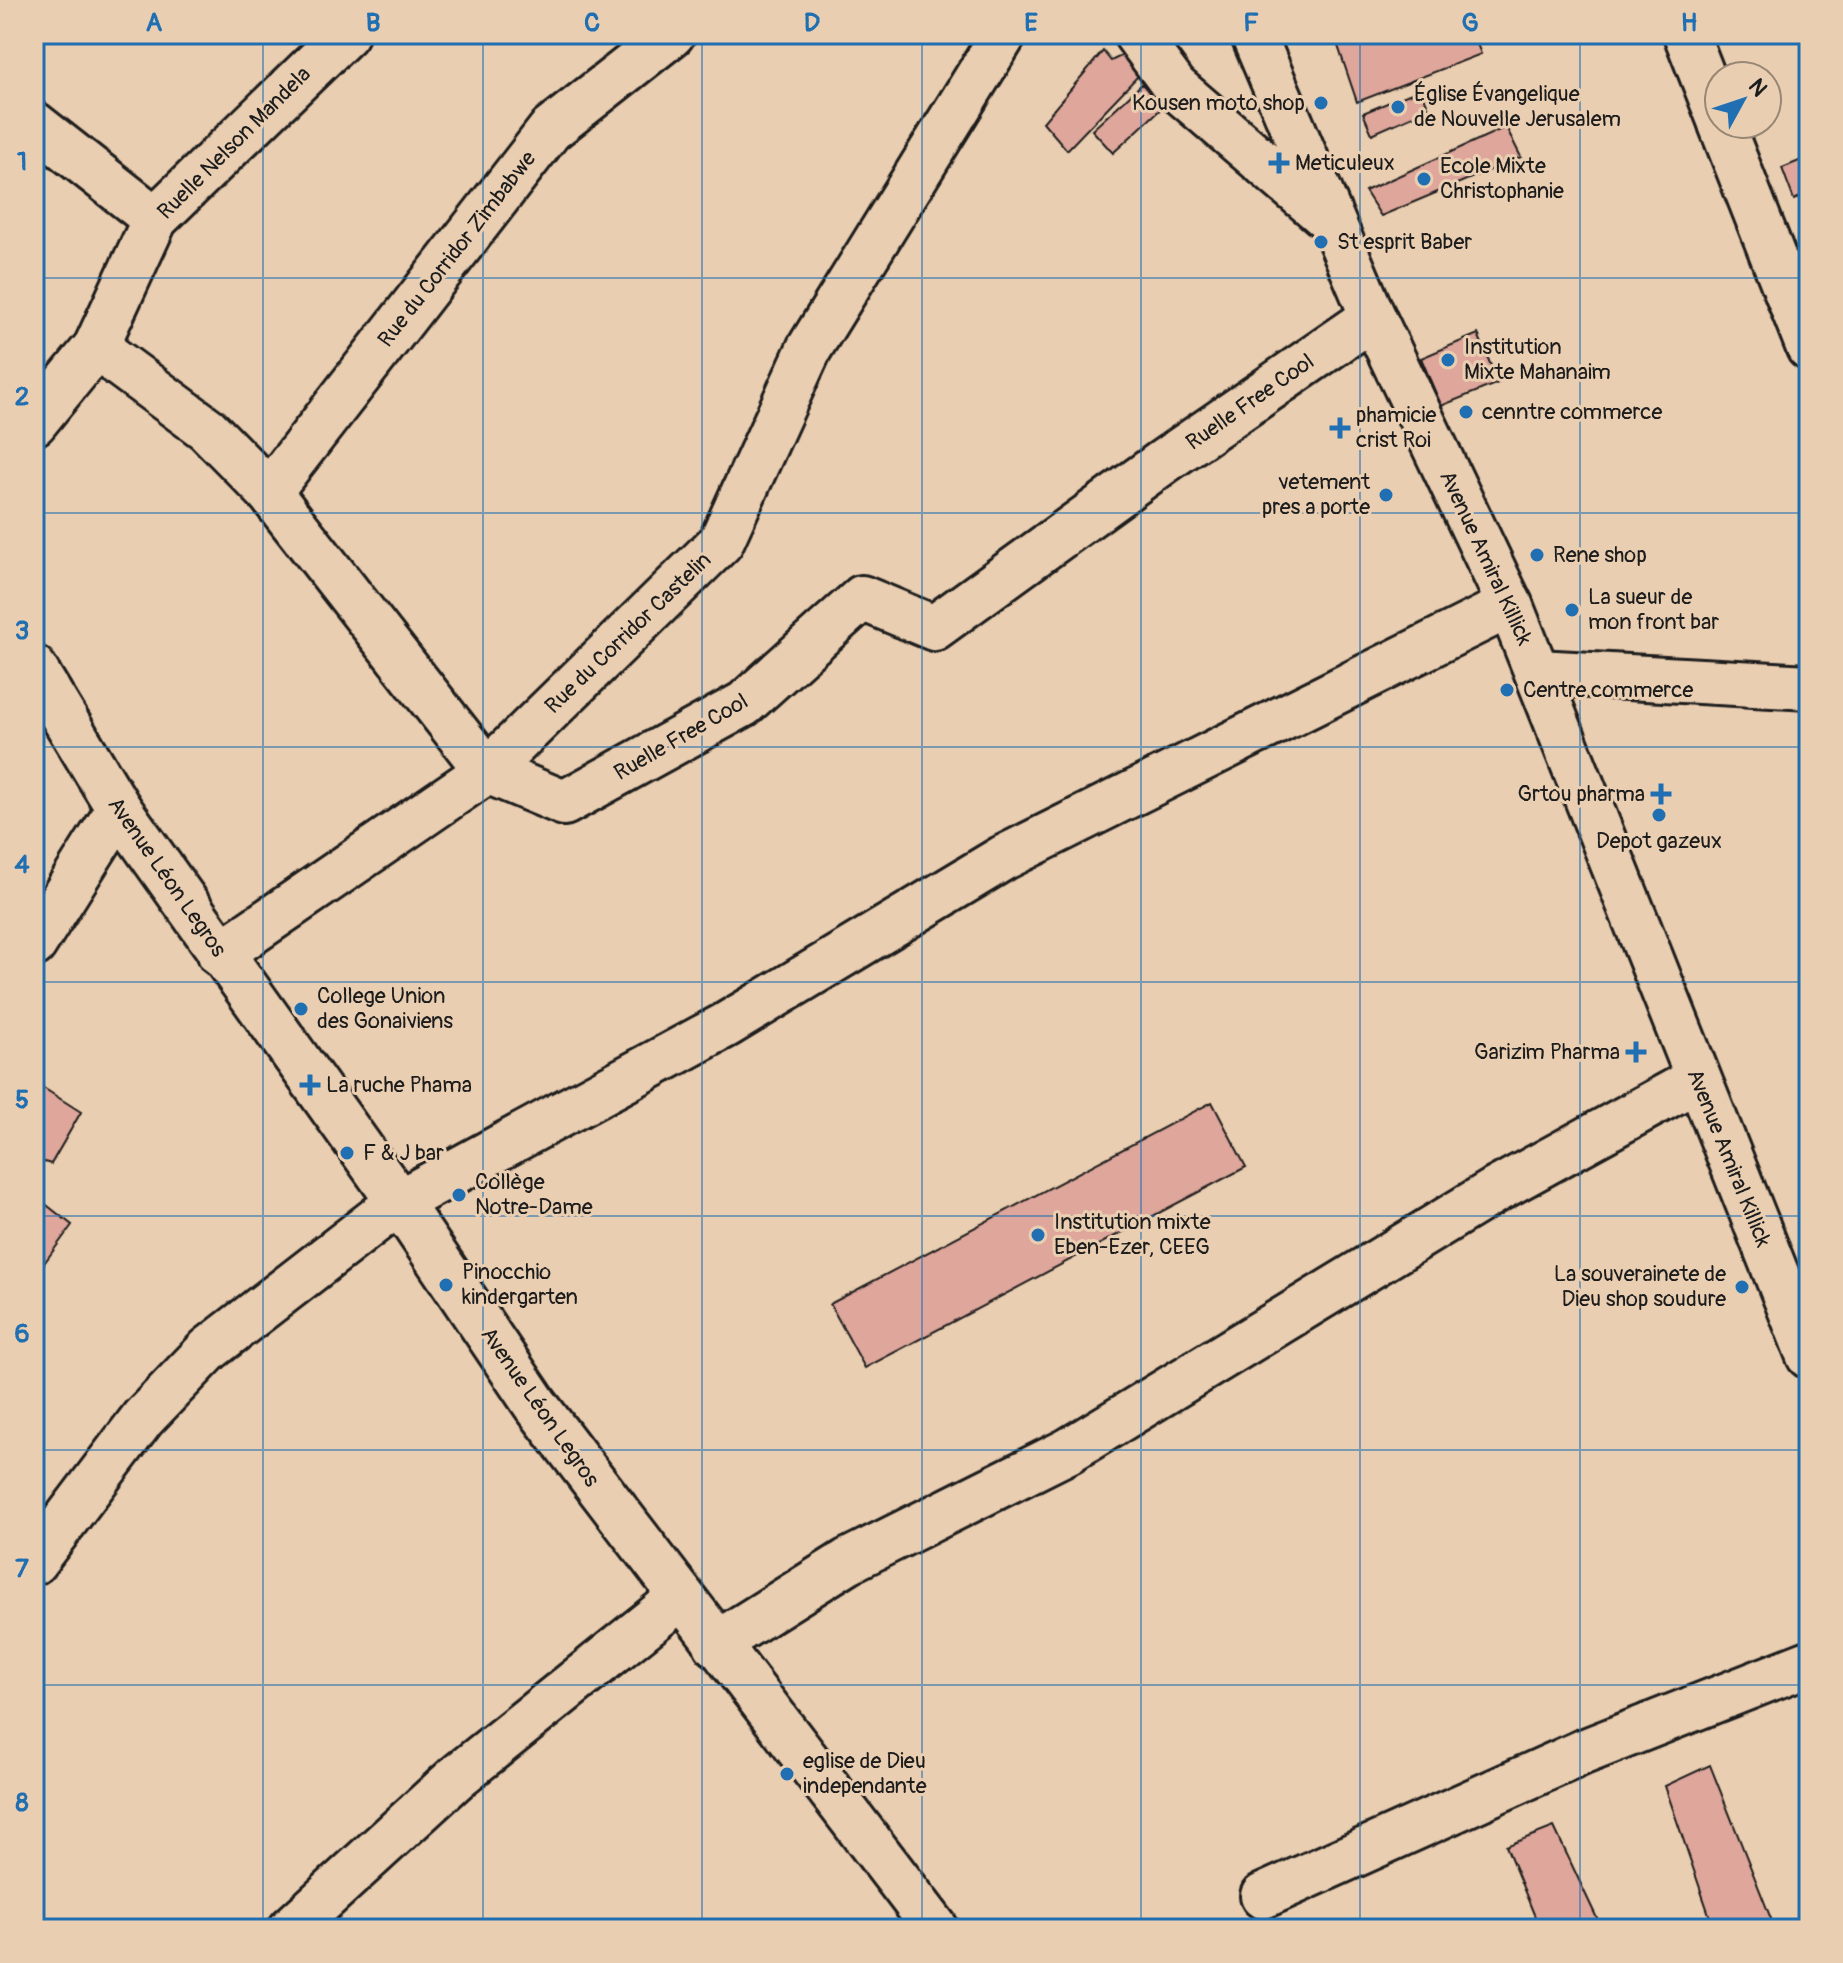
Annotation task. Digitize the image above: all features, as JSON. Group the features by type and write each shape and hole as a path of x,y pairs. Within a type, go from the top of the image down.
{"street":[{"name":"Ruelle Nelson Mandela","path":"34,423 96,347 155,219 346,34"},
{"name":"Rue du Corridor Zimbabwe","path":"269,492 550,130 672,34"},
{"name":"Rue du Corridor Castelin","path":"220,954 487,771 721,542 809,349 1004,34"},
{"path":"1136,34 1175,87 1330,220"},
{"name":"Avenue Amiral Killick","path":"1253,34 1373,317 1510,605 1696,1080 1809,1356"},
{"path":"1686,34 1703,77"},
{"path":"34,124 155,219"},
{"path":"1727,140 1809,348"},
{"name":"Ruelle Free Cool","path":"96,347 207,429 269,492 487,771 564,803 744,704 862,598 934,628 1163,462 1373,317"},
{"path":"34,1562 143,1418 209,1349 399,1202 726,1025 1003,858 1510,605"},
{"name":"Avenue Léon Legros","path":"34,668 119,809 399,1202 535,1404 680,1598 936,1929"},
{"path":"1537,672 1809,687"},
{"path":"34,944 119,809"},
{"path":"716,1644 848,1561 1068,1451 1494,1191 1696,1080"},
{"path":"291,1929 458,1776 680,1598"},
{"path":"1263,1896 1583,1752 1809,1663"}],"building":[{"path":"1334,34 1473,34 1481,54 1357,102"},
{"path":"1103,51 1111,61 1123,55 1139,75 1067,150 1043,122"},
{"path":"1142,84 1163,107 1113,153 1092,130"},
{"path":"1421,89 1429,109 1372,134 1363,113"},
{"path":"1506,127 1521,157 1381,216 1365,191"},
{"path":"1809,157 1809,193 1794,200 1782,168"},
{"path":"1478,334 1498,383 1441,406 1421,358"},
{"path":"34,1082 81,1112 51,1164 34,1159"},
{"name":"Institution mixte Eben-Ezer, CEEG","path":"1212,1102 1246,1167 865,1368 830,1304"},
{"path":"34,1195 72,1225 34,1277"},
{"path":"1710,1765 1775,1929 1714,1929 1665,1786"},
{"path":"1554,1827 1602,1929 1540,1929 1506,1846"}],"place":[{"name":"Kousen moto shop","path":"1321,103"},
{"name":"Église Évangelique de Nouvelle Jerusalem","path":"1398,107"},
{"name":"Meticuleux","path":"1279,163"},
{"name":"Ecole Mixte Christophanie","path":"1424,179"},
{"name":"St esprit Baber","path":"1321,242"},
{"name":"Institution Mixte Mahanaim","path":"1448,360"},
{"name":"cenntre commerce","path":"1466,412"},
{"name":"phamicie crist Roi","path":"1340,428"},
{"name":"vetement pres a porte","path":"1386,495"},
{"name":"Rene shop","path":"1537,555"},
{"name":"La sueur de mon front bar","path":"1572,610"},
{"name":"Centre commerce","path":"1507,690"},
{"name":"Grtou pharma","path":"1661,794"},
{"name":"Depot gazeux","path":"1659,815"},
{"name":"College Union des Gonaiviens","path":"301,1009"},
{"name":"Garizim Pharma","path":"1636,1052"},
{"name":"La ruche Phama","path":"310,1085"},
{"name":"F & J bar","path":"347,1153"},
{"name":"Collège Notre-Dame","path":"459,1195"},
{"name":"Institution mixte Eben-Ezer, CEEG","path":"1038,1235"},
{"name":"Pinocchio kindergarten","path":"446,1285"},
{"name":"La souverainete de Dieu shop soudure","path":"1742,1287"},
{"name":"eglise de Dieu independante","path":"787,1774"}]}
